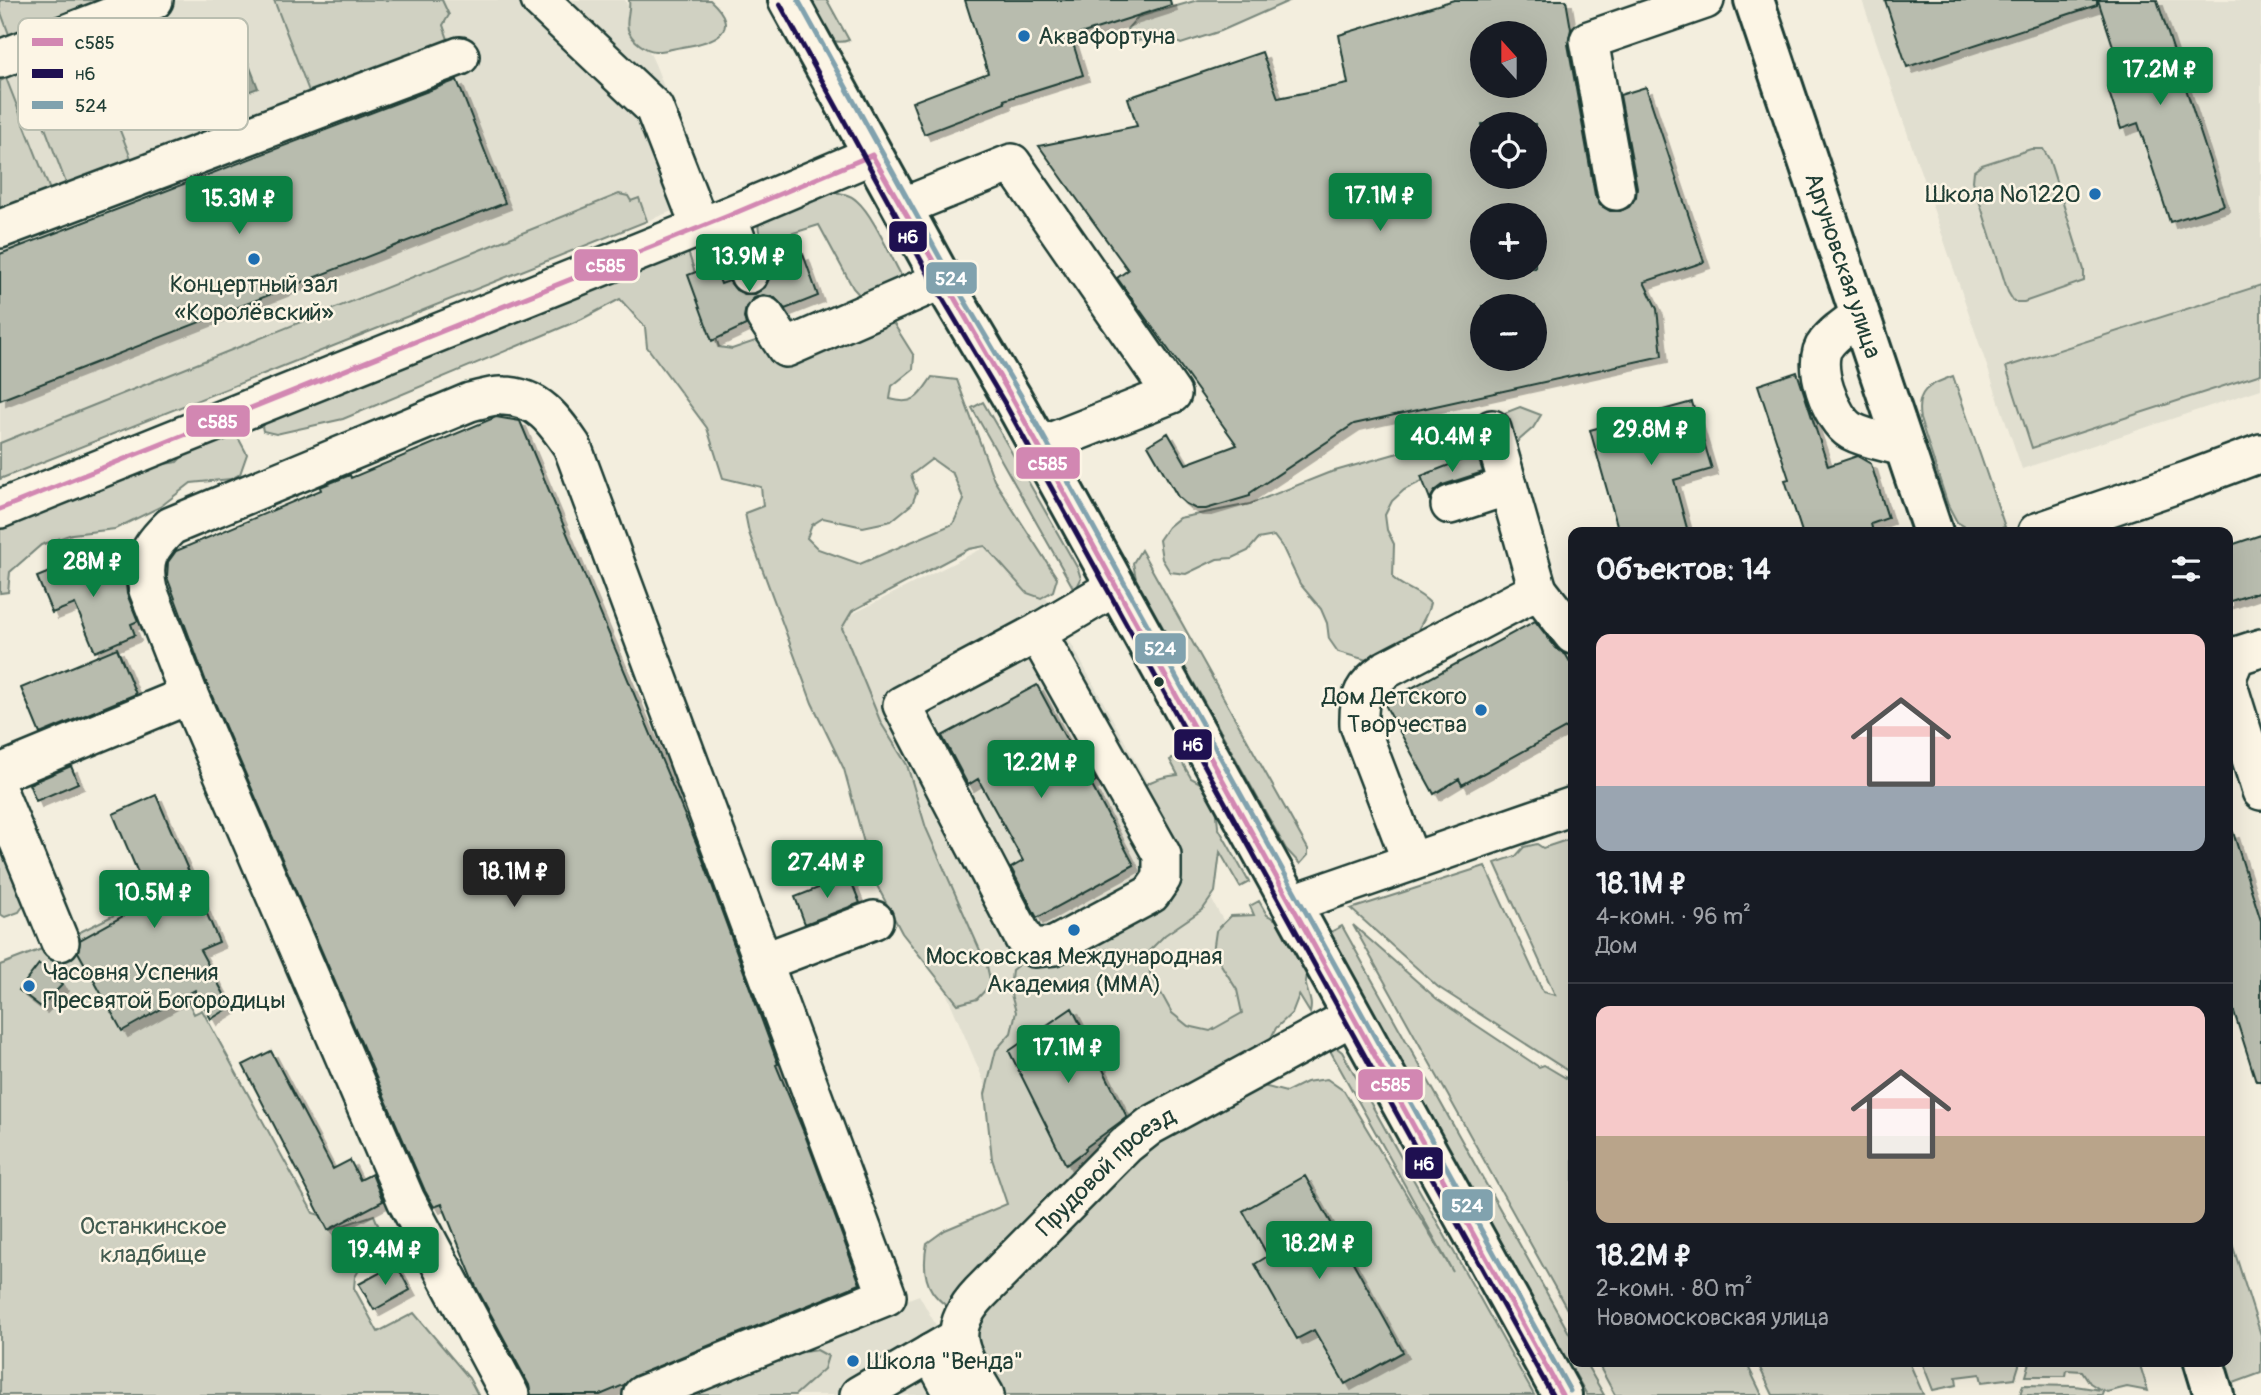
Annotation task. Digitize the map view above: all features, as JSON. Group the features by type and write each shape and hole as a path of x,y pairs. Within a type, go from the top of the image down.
{"main road":[{"path":"788,0 942,280 1012,398 1562,1395"},
{"name":"Аргуновская улица","path":"1754,0 1931,527"},
{"path":"2206,1367 2214,1395"}],"street":[{"path":"107,18 154,0"},
{"path":"540,0 654,108 714,221 749,274"},
{"path":"1616,191 1589,40 1705,0"},
{"path":"0,59 18,52"},
{"path":"0,229 460,56"},
{"path":"0,509 872,155"},
{"path":"902,207 1012,163 1172,394 1038,447"},
{"path":"765,316 786,348 942,280"},
{"path":"1859,316 1825,344 1819,357 1820,370 1833,411 1842,425 1853,432 1903,447"},
{"path":"510,1395 406,1200 189,695 144,574 153,544 171,526 470,402 503,396 526,400 551,415 572,446 887,1296 642,1395"},
{"path":"1492,429 1538,590 1568,629"},
{"path":"2051,527 2261,453"},
{"path":"1450,505 1508,486"},
{"path":"1037,634 1161,855 1161,878 1151,894 1054,946 1034,948 1024,939 901,705 1037,634 1115,587"},
{"path":"1411,861 1359,725 1358,703 1367,683 1387,669 1538,590"},
{"path":"2233,663 2236,656 2261,648"},
{"path":"0,773 189,695"},
{"path":"2233,701 2261,791"},
{"path":"0,796 60,942"},
{"path":"1290,904 1568,808"},
{"path":"763,962 874,920"},
{"name":"Прудовой проезд","path":"944,1346 967,1307 1126,1145 1175,1110 1353,1016"},
{"path":"859,1395 944,1346"},
{"path":"944,1346 954,1395"},
{"path":"944,1346 964,1359 985,1395"}],"shaded area":[{"path":"0,0 625,0 655,64 707,197 647,221 638,198 0,455"},
{"name":"Школа №1220","path":"1862,0 2261,0 2261,389 2022,469"},
{"name":"Московская Международная Академия (ММА)","path":"1011,534 1275,1015 1031,1192 797,642"},
{"name":"Школа \"Венда\"","path":"919,1295 975,1395 717,1395 708,1378"}],"green space":[{"path":"0,0 105,0 59,18 18,18 18,34 10,37 0,10"},
{"path":"274,0 442,0 449,15 443,25 450,45 312,99"},
{"path":"629,0 710,0 720,11 725,27 721,33 705,42 651,50 636,42 629,32"},
{"path":"804,0 827,0 849,40 840,42 826,36"},
{"path":"1198,0 1291,0 1221,31 1181,44 1167,37 1136,41 1127,29 1138,17"},
{"path":"6,78 18,109 18,130 26,130 53,198 0,218 0,81"},
{"path":"46,130 120,130 134,166 69,191"},
{"path":"2031,149 2043,149 2049,159 2084,270 2084,281 2024,302 2014,302 2008,292 1973,181 1974,171 1982,165"},
{"path":"831,192 851,197 863,207 902,281 863,299 853,288 819,225 771,240 760,233 760,220"},
{"path":"619,194 628,196 631,201 639,198 647,221 0,479 0,443"},
{"path":"683,236 719,347 732,349 758,340 783,350 791,366 887,313 914,356 913,369 892,386 890,399 905,401 916,398 932,377 957,380 994,480 1057,578 1053,591 1041,598 1027,593 985,546 969,549 852,611 842,628 881,723 907,765 926,828 987,966 991,984 977,999 958,1004 902,933 874,880 844,769 812,703 749,533 745,513 763,506 761,487 723,478 707,428 647,347 645,327 620,299 582,319 343,419 276,434 263,431 260,417","holes":["932,459 953,474 964,500 953,524 860,564 818,549 807,538 812,525 823,518 863,527 891,521 912,504 917,491 911,475"]},
{"path":"2261,285 2261,374 2032,448 2006,367"},
{"path":"1953,376 2005,527 1965,527 1957,522 1948,505 1919,409 1922,395 1937,382"},
{"path":"983,402 1078,569 1081,579 1075,591 972,408"},
{"path":"1520,407 1541,415 1533,428 1510,448 1463,463 1404,490 1392,501 1385,515 1387,530 1394,544 1393,578 1430,603 1413,645 1370,661 1338,652 1329,639 1327,623 1321,609 1300,584 1283,548 1274,536 1258,539 1248,551 1233,558 1217,559 1186,574 1170,572 1162,559 1159,540 1179,518 1250,504 1328,473 1412,449"},
{"path":"234,430 247,454 240,474 231,479 191,483 160,507 115,529 72,534 41,545 10,572 8,592 0,593 0,517 111,472 177,462 188,450"},
{"path":"1141,550 1308,849 1308,855 1300,864 1286,849 1136,579 1133,563"},
{"path":"1178,755 1191,778 1204,785 1216,803 1218,827 1249,882 1240,887 1220,852 1215,892 1203,909 1165,935 1149,951 1150,973 1172,1013 1188,1026 1210,1031 1242,1013 1237,990 1213,952 1216,931 1231,916 1254,915 1250,906 1259,901 1267,915 1284,924 1312,956 1306,982 1311,1009 1310,1013 1299,995 1292,1013 1276,1028 1257,1065 1263,1086 1286,1092 1306,1082 1327,1079 1344,1091 1453,1272 1327,1045 1333,1045 1342,1052 1534,1395 1001,1395 976,1345 973,1324 949,1308 933,1292 925,1272 927,1243 945,1230 1007,1204 992,1159 985,1094 996,1050 1011,1033 1016,1012 1010,991 1012,970 1028,957 1156,881 1129,799 1151,782 1178,775 1170,760"},
{"path":"0,840 26,902 19,912 5,917 0,914"},
{"path":"1568,840 1568,1071 1438,987 1351,909 1485,866 1543,992 1555,995 1495,863 1516,856 1524,847 1537,844 1543,848"},
{"name":"Останкинское кладбище","path":"140,902 194,1014 202,1010 313,1213 320,1215 329,1230 374,1215 381,1232 355,1277 354,1288 378,1332 414,1313 469,1378 478,1395 0,1395 0,965 60,942"},
{"path":"1353,925 1437,999 1539,1067 1544,1065 1566,1078 1568,1076 1568,1311"},
{"path":"1342,926 1568,1331 1568,1361 1331,943 1327,934"},
{"path":"2233,1247 2261,1335 2261,1373 2231,1384 2226,1367 2233,1367"},
{"path":"817,1350 828,1356 824,1369 795,1395 685,1395 790,1354"},
{"path":"1571,1367 1588,1367 1604,1395 1587,1395"},
{"path":"1600,1367 1748,1367 1762,1395 1615,1395"},
{"path":"1759,1367 1911,1367 1923,1394 1773,1395"},
{"path":"1924,1367 2018,1367 2015,1378 1982,1382 1980,1374 1956,1377 1957,1385 1933,1390"},
{"path":"2029,1367 2141,1367 2148,1391 2127,1387 2107,1392 2103,1390 2102,1395 2020,1395 2023,1385 2075,1386 2101,1390 2090,1383 2082,1371 2067,1370 2066,1376 2026,1376"}],"water":[{"path":"248,62 258,88 248,92"}],"building":[{"name":"Аквафортуна","path":"965,0 1170,0 1171,5 1071,37 1083,75 1004,100 1005,103 924,134 912,102 988,73"},
{"path":"1454,0 1566,0 1571,29 1568,44 1595,195 1600,205 1610,211 1620,211 1629,207 1636,197 1637,187 1620,95 1646,87 1704,262 1644,282 1657,309 1662,356 1354,424 1250,493 1250,496 1206,509 1196,509 1178,497 1148,445 1168,433 1186,464 1237,445 1117,278 1128,270 1039,146 1137,126 1128,98 1262,52 1278,98 1348,84 1339,35"},
{"path":"1885,0 2097,0 2097,5 1907,67"},
{"path":"2098,0 2157,0 2224,205 2170,222 2138,123 2121,129 2109,92 2126,86"},
{"path":"457,80 505,203 0,400 0,254"},
{"path":"803,254 818,296 785,309 774,297 763,295 754,298 746,307 746,325 712,341 688,275 714,265 721,284 729,281 736,290 755,294 765,287 770,277 769,266"},
{"path":"1797,372 1828,466 1857,456 1871,464 1888,518 1871,524 1872,527 1800,527 1785,480 1789,479 1758,385"},
{"path":"1692,402 1712,469 1674,480 1687,527 1618,527 1590,430"},
{"path":"496,417 520,421 698,847 778,1064 776,1065 860,1284 634,1376 624,1385 600,1395 531,1395 529,1385 476,1287 442,1204 434,1207 425,1191 208,687 167,577 168,562 176,551 321,490 320,487 350,475 351,478"},
{"path":"1477,454 1483,472 1443,485 1430,499 1421,476"},
{"path":"2261,535 2261,591 2233,600 2233,544"},
{"path":"101,551 112,578 125,573 127,594 138,621 131,624 135,635 95,652 75,604 52,613 37,577"},
{"name":"Дом Детского Творчества","path":"1535,621 1556,648 1568,658 1568,727 1462,785 1459,779 1434,794 1384,703"},
{"path":"117,648 136,694 40,734 21,688"},
{"path":"1037,685 1071,748 1076,745 1096,781 1091,784 1134,865 1037,918 1011,868 1023,861 978,779 968,785 942,736"},
{"path":"71,766 78,783 36,801 29,784"},
{"path":"156,795 219,942 200,950 231,1007 211,1019 195,990 122,1031 78,952 80,940 150,901 113,814"},
{"path":"2233,832 2261,921 2261,1081 2256,1081 2233,1009"},
{"path":"849,876 860,903 805,924 795,897"},
{"path":"39,964 62,985 41,1007 19,990"},
{"path":"1072,1008 1127,1117 1066,1165 1009,1051"},
{"path":"271,1051 333,1169 350,1160 360,1180 372,1174 383,1201 328,1230 243,1065"},
{"path":"1305,1176 1403,1352 1345,1384 1314,1330 1297,1339 1255,1264 1268,1256 1243,1211"},
{"path":"396,1264 410,1290 374,1310 359,1284"}],"transit line":[{"name":"524","path":"798,0 950,276 1020,394 1570,1391"},
{"name":"н6","path":"780,4 934,284 1004,402 1552,1395"},
{"name":"с585","path":"872,155 1012,398 1562,1395"},
{"name":"с585","path":"0,509 728,216 872,155"}],"place":[{"name":"Аквафортуна","path":"1024,36"},
{"name":"Школа №1220","path":"2095,194"},
{"name":"Концертный зал «Королёвский»","path":"254,259"},
{"name":"Дом Детского Творчества","path":"1481,710"},
{"name":"Московская Международная Академия (ММА)","path":"1074,930"},
{"name":"Часовня Успения Пресвятой Богородицы","path":"29,986"},
{"name":"Школа \"Венда\"","path":"853,1361"}]}
